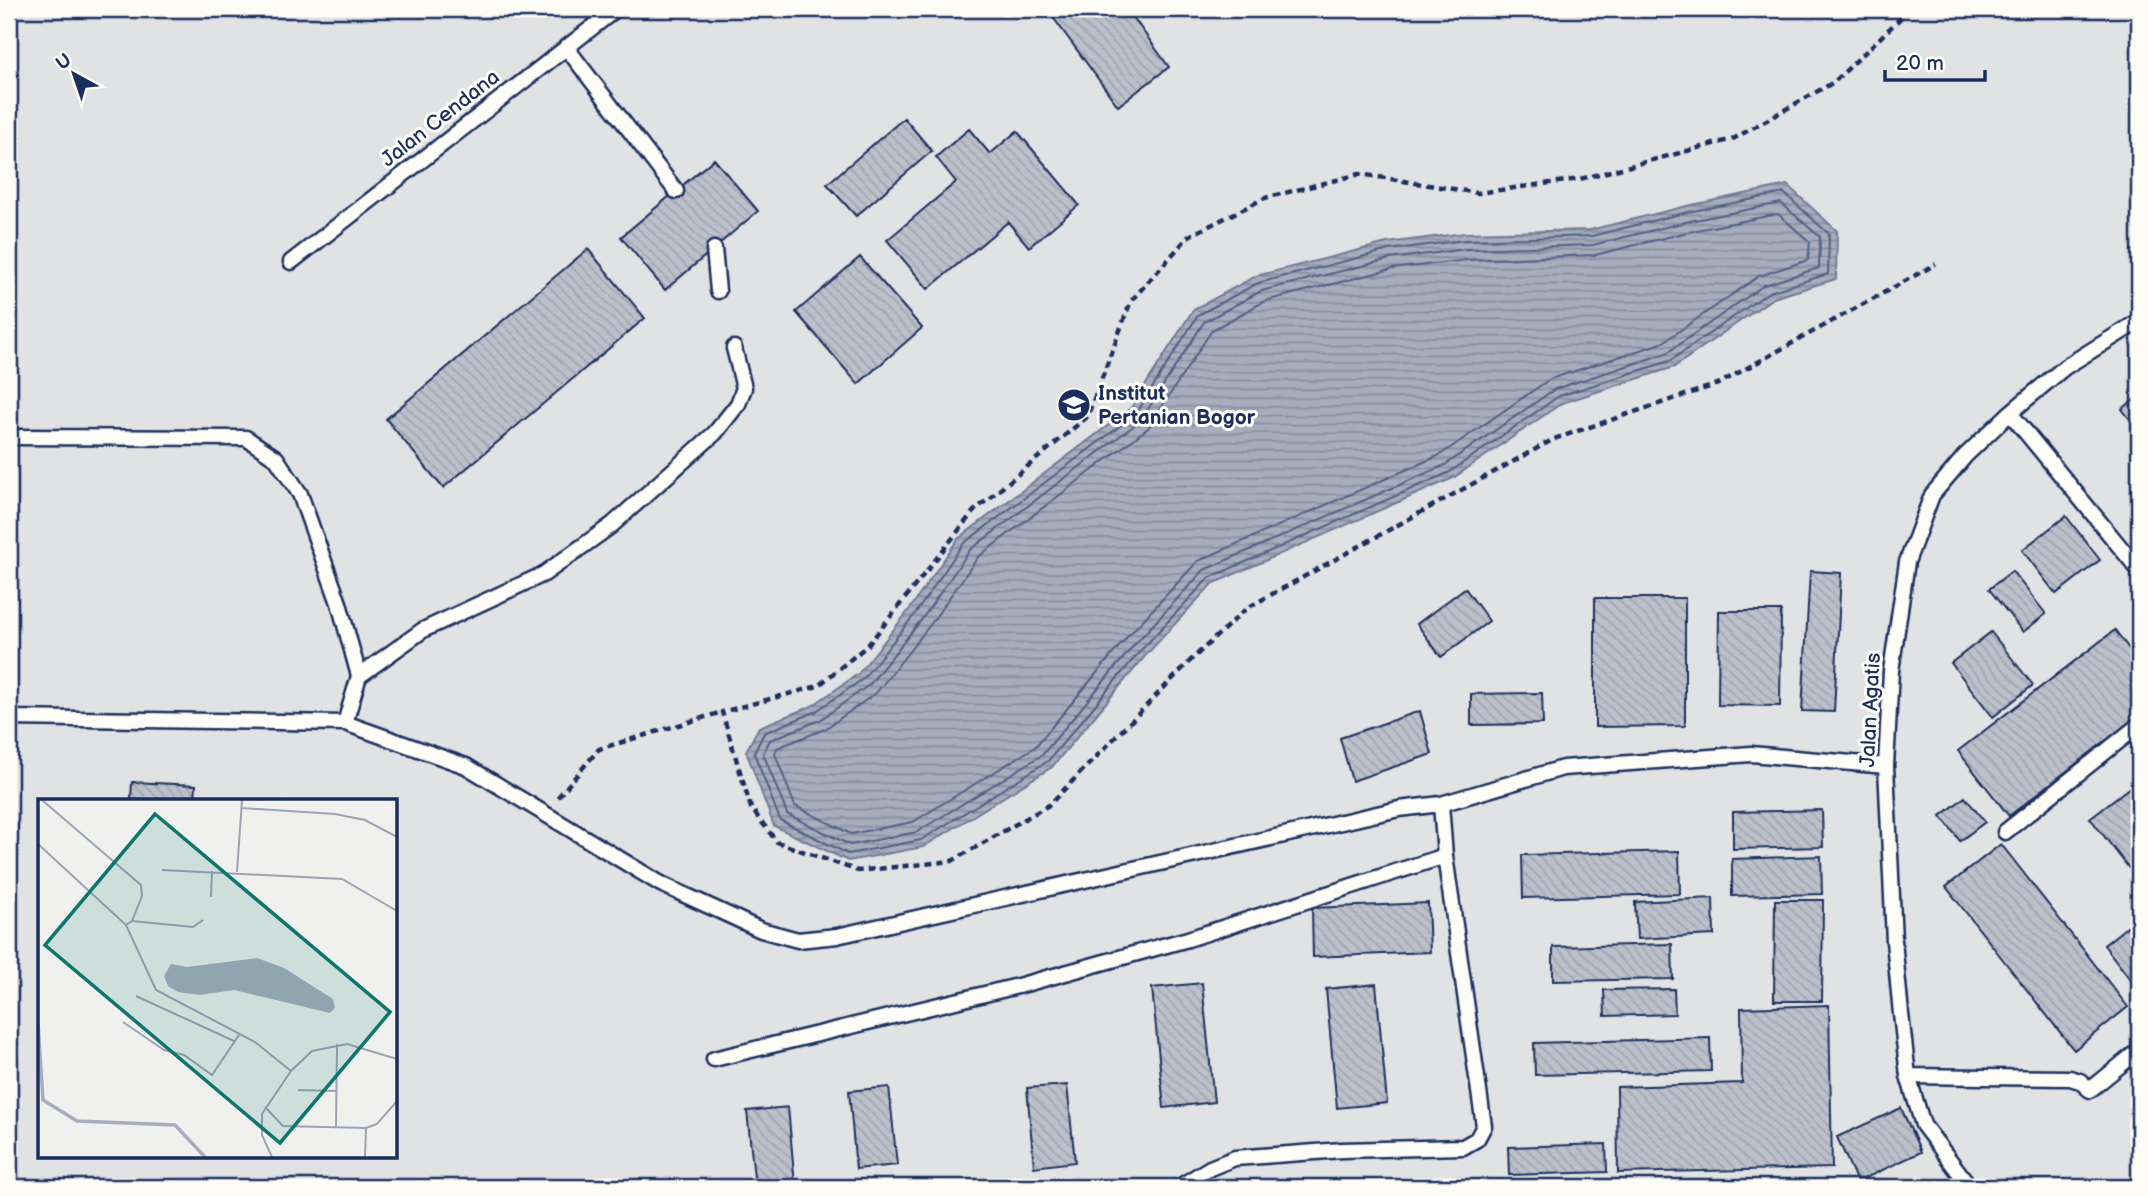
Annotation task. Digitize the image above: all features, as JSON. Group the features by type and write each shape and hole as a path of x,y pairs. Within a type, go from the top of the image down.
{"lane":[{"name":"Jalan Cendana","path":"291,262 616,9"},
{"path":"566,47 676,191"},
{"path":"714,248 718,291"},
{"name":"Jalan Agatis","path":"1970,1187 1923,1125 1908,1076 1894,941 1886,766 1891,671 1907,562 1932,495 1965,456 2010,413 2065,367 2139,321"},
{"path":"359,676 423,630 544,574 612,525 715,433 738,404 744,388 734,348"},
{"path":"2010,413 2139,570"},
{"path":"9,437 246,438 276,458 300,494 339,603 359,676 345,723"},
{"path":"9,718 345,723 466,766 660,884 761,930 798,940 837,936 1399,809 1441,804 1563,768 1751,754 1886,766"},
{"path":"2005,832 2139,725"},
{"path":"1178,1187 1210,1168 1235,1158 1342,1150 1463,1147 1478,1139 1484,1126 1441,804"},
{"path":"714,1059 1018,986 1188,940 1446,856"},
{"path":"1908,1076 2070,1078 2080,1081 2090,1090 2139,1050"}],"path":[{"path":"544,813 599,749 818,686 869,645 974,511 1087,417 1130,301 1189,236 1265,198 1360,174 1478,192 1580,179 1733,139 1834,82 1910,9"},
{"path":"722,712 751,808 777,842 858,871 952,861 1049,805 1191,660 1247,608 1555,439 1718,384 1936,264"}],"shaded area":[{"name":"Institut Pertanian Bogor","path":"9,9 2139,9 2139,1187 9,1187"}],"water":[{"path":"1787,185 1837,231 1836,279 1773,298 1674,367 1562,403 1453,478 1212,584 1146,655 1052,767 923,847 848,861 774,826 746,751 759,727 812,706 858,674 909,610 958,539 1131,408 1193,310 1256,276 1387,243 1465,233 1590,230"}],"building":[{"path":"1047,9 1127,9 1169,67 1118,106"},
{"path":"904,118 932,151 856,216 827,184"},
{"path":"969,129 990,154 1017,131 1079,205 1029,247 1008,222 928,289 887,240 956,182 936,157"},
{"path":"714,159 758,211 665,290 621,237"},
{"path":"588,249 645,318 443,488 386,419"},
{"path":"860,257 922,328 858,384 796,312"},
{"path":"2139,396 2139,431 2122,409"},
{"path":"2066,516 2100,560 2056,594 2022,550"},
{"path":"1810,571 1841,573 1834,712 1802,711"},
{"path":"2012,571 2046,614 2023,632 1989,589"},
{"path":"1465,588 1489,621 1441,657 1417,624"},
{"path":"1595,598 1685,598 1685,726 1595,727"},
{"path":"1719,611 1781,611 1780,706 1718,705"},
{"path":"2115,630 2139,662 2139,715 2009,816 1958,751"},
{"path":"1991,632 2033,685 1993,717 1951,663"},
{"path":"1542,693 1543,724 1471,725 1471,694"},
{"path":"1420,711 1432,754 1352,781 1340,738"},
{"path":"2139,780 2139,881 2090,818"},
{"path":"132,782 196,785 195,799 131,799"},
{"path":"1965,797 1985,822 1960,841 1941,816"},
{"path":"1822,810 1823,847 1733,849 1733,812"},
{"path":"2001,844 2128,1007 2074,1050 1946,887"},
{"path":"1679,851 1680,894 1523,898 1522,855"},
{"path":"1821,856 1822,894 1732,896 1732,859"},
{"path":"1713,898 1714,935 1637,939 1635,902"},
{"path":"1775,900 1823,900 1822,1001 1774,1001"},
{"path":"1428,903 1430,952 1313,957 1312,908"},
{"path":"2139,917 2139,991 2104,945"},
{"path":"1672,944 1673,979 1553,981 1553,947"},
{"path":"1202,983 1214,1102 1164,1108 1152,988"},
{"path":"1376,984 1387,1103 1337,1108 1326,989"},
{"path":"1674,989 1675,1014 1605,1016 1604,990"},
{"path":"1829,1005 1832,1168 1618,1173 1617,1087 1742,1083 1741,1008"},
{"path":"1710,1038 1711,1071 1535,1075 1534,1043"},
{"path":"1067,1085 1075,1162 1034,1167 1027,1088"},
{"path":"889,1087 897,1165 856,1169 849,1091"},
{"path":"788,1107 795,1185 755,1187 747,1111"},
{"path":"1901,1108 1921,1152 1857,1182 1837,1137"},
{"path":"1606,1144 1607,1172 1509,1175 1508,1147"},
{"path":"1429,1179 1429,1187 1380,1187 1379,1184"}],"place":[{"name":"Institut Pertanian Bogor","path":"1074,405"}]}
